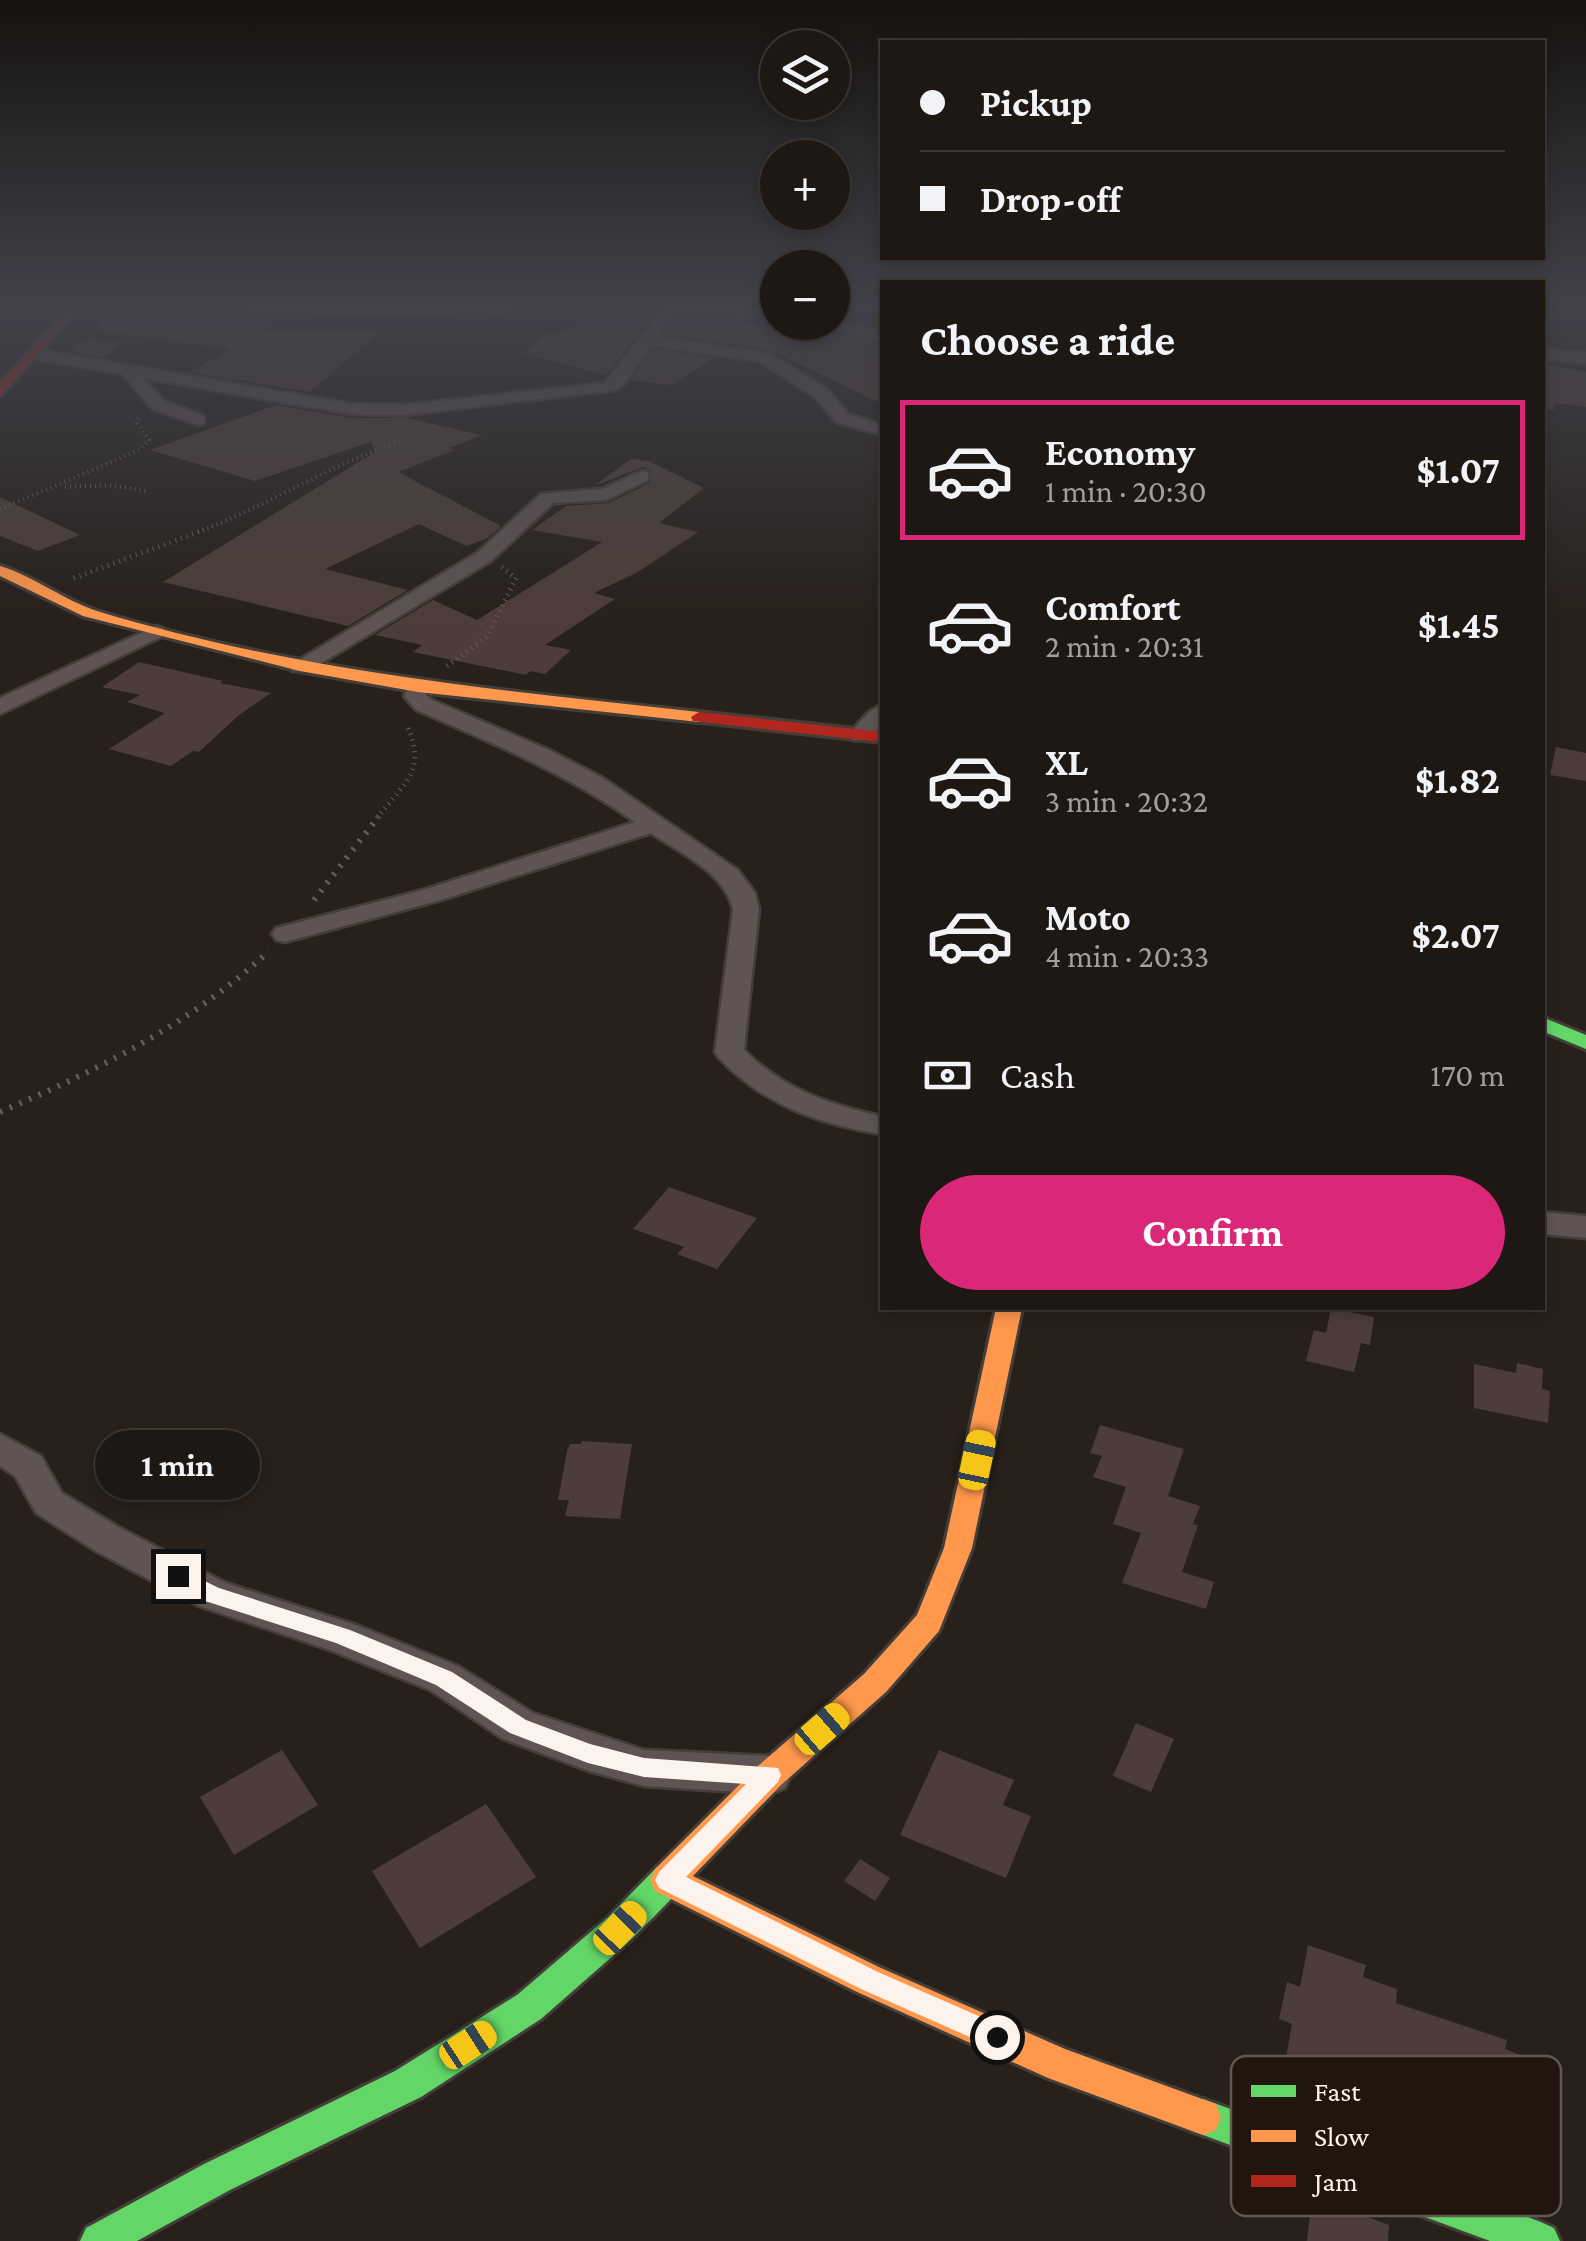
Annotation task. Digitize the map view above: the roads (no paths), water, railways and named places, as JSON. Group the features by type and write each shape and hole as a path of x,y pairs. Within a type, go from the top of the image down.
{"street":[{"path":"176,412 198,420"},
{"path":"837,412 842,418 880,429"},
{"path":"300,666 484,557 548,498 606,494 642,476"},
{"path":"0,570 88,614 418,694 872,736"},
{"path":"0,707 156,632"},
{"path":"418,694 541,755 657,823 729,875 742,893 746,910 729,1052 754,1080 796,1103 880,1124"},
{"path":"285,934 432,895 657,823"},
{"path":"1545,1024 1586,1043"},
{"path":"1545,1223 1586,1227"},
{"path":"100,2241 217,2177 408,2084 529,2006 620,1928 770,1775 876,1684 929,1622 958,1548 1009,1310"},
{"path":"0,1448 28,1466 49,1503 108,1539 212,1594 342,1636 444,1678 518,1726 588,1754 644,1768 770,1775"},
{"path":"667,1880 870,1980 1061,2065 1231,2127"},
{"path":"1473,2216 1541,2241"}]}
